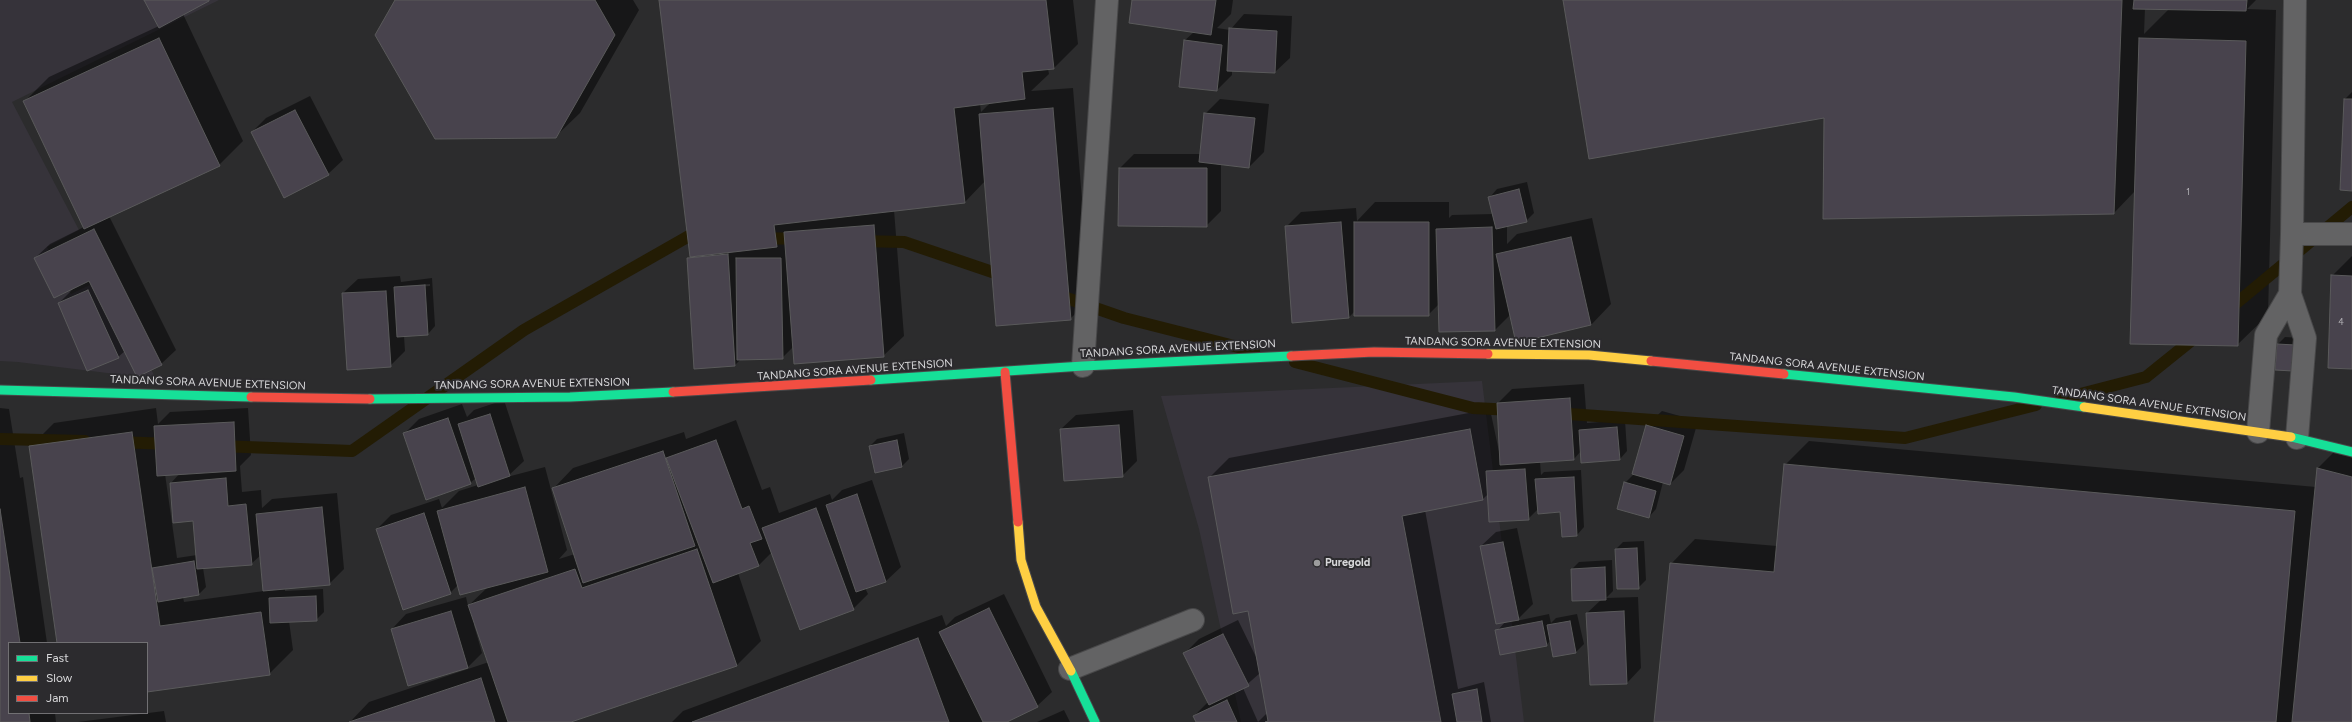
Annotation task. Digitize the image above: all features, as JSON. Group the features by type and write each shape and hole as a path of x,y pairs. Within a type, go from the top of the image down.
{"main road":[{"name":"TANDANG SORA AVENUE EXTENSION","path":"0,390 334,399 570,397 780,387 1083,366 1374,352 1589,356 2014,397 2297,438 2352,452"},
{"path":"1005,372 1021,560 1036,607 1070,669 1095,722"}],"street":[{"path":"1083,366 1107,0"},
{"path":"2295,0 2290,294 2305,338 2297,438"},
{"path":"2292,234 2352,234"},
{"path":"2258,432 2266,335 2290,294"},
{"path":"1070,669 1193,620"}],"shaded area":[{"path":"0,0 219,0 12,102 79,230 47,247 71,294 104,278 156,379 0,361"},
{"path":"1482,381 1524,722 1241,722 1199,529 1161,396"}],"building":[{"path":"144,0 209,0 209,1 159,28"},
{"path":"395,0 595,0 615,35 556,138 435,139 375,35"},
{"path":"659,0 1046,0 1054,69 1022,72 1025,99 954,108 965,203 774,225 777,247 690,257"},
{"path":"1132,0 1216,0 1211,35 1129,23"},
{"path":"1563,0 2122,0 2114,214 1823,219 1824,118 1589,159"},
{"path":"2134,0 2247,0 2246,11 2133,9"},
{"path":"1229,28 1277,31 1275,73 1227,71"},
{"path":"159,38 220,166 84,229 23,101"},
{"path":"2139,38 2246,41 2238,346 2130,344"},
{"path":"1184,40 1222,45 1217,91 1179,87"},
{"path":"2344,99 2352,99 2352,191 2340,190"},
{"path":"1053,108 1071,320 996,326 979,114"},
{"path":"295,110 329,175 284,198 251,132"},
{"path":"1204,113 1255,118 1249,168 1199,162"},
{"path":"1119,168 1207,168 1207,227 1118,226"},
{"path":"1519,189 1527,222 1496,229 1488,197"},
{"path":"1341,222 1349,318 1292,323 1285,226"},
{"path":"1354,222 1429,222 1429,316 1354,316"},
{"path":"874,225 884,357 794,364 784,232"},
{"path":"1492,227 1495,331 1439,332 1436,229"},
{"path":"94,229 162,365 137,377 89,281 54,298 34,258"},
{"path":"1571,237 1591,325 1516,343 1496,254"},
{"path":"728,254 735,366 694,369 687,258"},
{"path":"736,258 781,258 783,359 737,360"},
{"path":"2331,275 2352,276 2352,369 2328,368"},
{"path":"425,285 428,335 397,337 394,287"},
{"path":"88,290 119,358 87,371 58,303"},
{"path":"386,291 391,367 347,370 342,293"},
{"path":"2277,344 2295,345 2293,371 2275,370"},
{"path":"1570,398 1574,460 1500,465 1497,403"},
{"path":"490,414 510,476 478,487 458,424"},
{"path":"448,418 471,484 426,500 403,433"},
{"path":"234,422 236,471 157,476 154,426"},
{"path":"1119,425 1123,477 1064,481 1060,429"},
{"path":"1646,425 1684,436 1670,485 1632,474"},
{"path":"1617,427 1620,460 1581,463 1579,430"},
{"name":"Puregold","path":"1470,429 1483,500 1402,516 1441,722 1265,722 1268,721 1248,611 1233,614 1208,477"},
{"path":"132,432 160,626 261,612 270,675 148,692 148,642 57,642 29,446"},
{"path":"716,440 742,509 749,506 762,539 750,543 759,566 713,583 666,458"},
{"path":"897,440 902,467 875,473 869,446"},
{"path":"663,451 695,546 583,583 552,488"},
{"path":"1784,464 2295,511 2276,722 1654,722 1670,563 1774,572"},
{"path":"2317,468 2352,477 2352,722 2292,722"},
{"path":"1525,469 1529,520 1489,522 1486,471"},
{"path":"1574,477 1577,536 1562,537 1560,512 1538,514 1535,479"},
{"path":"226,478 228,506 246,504 252,565 197,569 193,521 173,523 170,483"},
{"path":"1624,482 1656,491 1649,518 1617,509"},
{"path":"525,487 548,572 460,595 437,511"},
{"path":"857,494 886,582 856,592 826,505"},
{"path":"322,507 330,585 263,591 256,514"},
{"path":"816,508 854,610 800,630 762,528"},
{"path":"0,509 20,642 8,642 8,714 29,714 30,722 0,722"},
{"path":"424,513 451,594 403,610 376,529"},
{"path":"1503,542 1519,620 1496,624 1480,546"},
{"path":"1637,548 1639,589 1617,589 1615,549"},
{"path":"697,549 737,666 571,722 508,722 468,605 575,569 582,588"},
{"path":"194,561 199,595 158,602 152,568"},
{"path":"1605,567 1606,600 1572,601 1571,569"},
{"path":"316,596 317,621 270,623 269,598"},
{"path":"989,608 1038,707 1007,722 983,722 939,632"},
{"path":"451,611 468,668 408,686 391,629"},
{"path":"1624,611 1627,684 1590,685 1586,613"},
{"path":"1542,621 1547,646 1500,655 1495,630"},
{"path":"1570,621 1576,653 1553,657 1547,625"},
{"path":"1223,634 1249,686 1209,705 1183,653"},
{"path":"918,638 949,722 692,722"},
{"path":"481,678 495,722 349,722"},
{"path":"1477,689 1482,722 1457,722 1452,694"},
{"path":"1227,700 1237,722 1196,722 1193,716"}],"waterway":[{"path":"2227,311 2352,207"},
{"path":"219,446 352,451 524,330 689,236 703,236"},
{"path":"759,238 801,239"},
{"path":"859,241 904,242 1007,277"},
{"path":"1055,294 1124,318 1254,351"},
{"path":"2061,399 2146,377 2197,336"},
{"path":"1295,362 1473,408 1513,410"},
{"path":"1555,413 1905,438 2036,405"},
{"path":"0,439 85,441"},
{"path":"117,442 171,444"}],"traffic: fast":[{"path":"871,380 1083,366 1291,356"},
{"path":"1784,374 2014,397 2084,407"},
{"path":"0,390 251,397"},
{"path":"370,399 570,397 673,392"},
{"path":"2291,437 2352,452"},
{"path":"1071,671 1095,722"}],"traffic: slow":[{"path":"1488,354 1589,355 1651,361"},
{"path":"2084,407 2291,437"},
{"path":"1018,522 1021,560 1036,607 1071,671"}],"traffic: jam":[{"path":"1291,356 1374,352 1488,354"},
{"path":"1651,361 1784,374"},
{"path":"1005,372 1018,522"},
{"path":"673,392 871,380"},
{"path":"251,397 370,399"}],"place":[{"name":"Puregold","path":"1317,563"}]}
